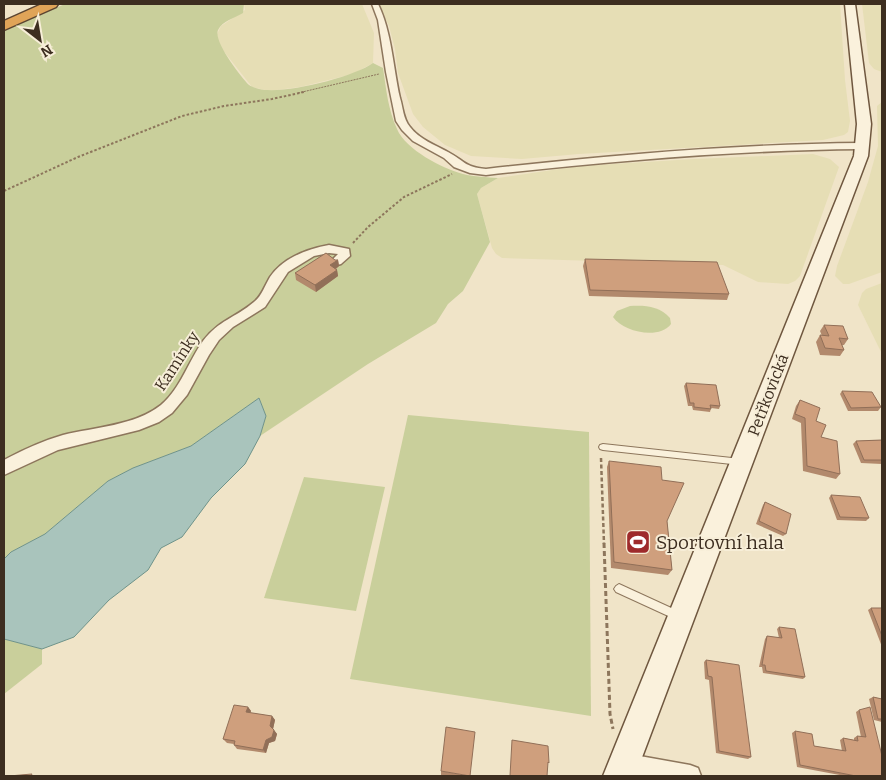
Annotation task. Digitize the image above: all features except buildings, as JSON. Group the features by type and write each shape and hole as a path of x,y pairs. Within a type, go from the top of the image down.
{"highway":[{"path":"4,18 36,4"},
{"path":"4,26 52,4"}],"street":[{"path":"375,4 382,20 390,72 401,121 416,139 466,168 486,172 648,155 814,146 862,146"},
{"name":"Petřkovická","path":"621,770 743,463 847,186 859,160 864,124 850,4"},
{"name":"Kamínky","path":"4,468 29,454 62,442 144,421 164,410 177,398 204,350 214,337 238,317 260,304 279,273 308,254 333,248 341,256"},
{"path":"621,770 690,776"}],"lane":[{"path":"604,447 743,463"},
{"path":"619,589 681,617"}],"path":[{"path":"4,191 78,157 182,116 224,106 272,99 390,72"},
{"path":"341,256 368,227 404,197 466,168"},
{"path":"604,447 600,447 609,697 611,725 614,731"}],"shaded area":[{"path":"244,4 362,4 374,33 373,63 353,74 300,87 269,91 252,87 222,49 217,34 221,26 245,10"},
{"path":"378,4 840,4 850,121 848,132 844,135 823,140 522,159 471,156 445,145 423,127 413,114 398,73 395,49 389,26"},
{"path":"862,4 882,4 882,72 874,69 869,63"},
{"path":"882,102 882,272 849,284 843,284 835,276 837,266 868,182 878,146 877,106"},
{"path":"813,154 830,159 839,167 800,276 788,284 758,282 723,265 502,258 492,248 477,194 481,188 498,178 580,166"},
{"path":"882,283 882,354 858,305 862,293 866,289"}],"green space":[{"path":"65,4 244,4 243,13 222,24 218,30 218,35 229,59 249,85 259,89 270,90 318,84 351,74 373,63 383,68 391,114 397,129 408,144 435,163 455,171 472,176 498,178 481,188 477,194 490,242 463,291 448,304 436,323 368,364 260,436 266,416 259,398 191,446 133,468 108,481 45,534 11,552 4,559 4,31"},
{"path":"630,306 646,306 662,311 670,318 671,324 658,332 650,333 625,327 613,317 617,311"},
{"path":"408,415 589,432 591,716 350,679"},
{"path":"304,477 385,487 356,611 264,598"},
{"path":"4,639 42,649 42,664 4,694"}],"water":[{"path":"259,398 266,416 260,436 245,464 211,498 182,537 161,548 148,570 109,600 74,637 42,649 4,639 4,559 11,552 45,534 108,481 133,468 191,446"}],"place":[{"name":"Sportovní hala","path":"638,542"}]}
